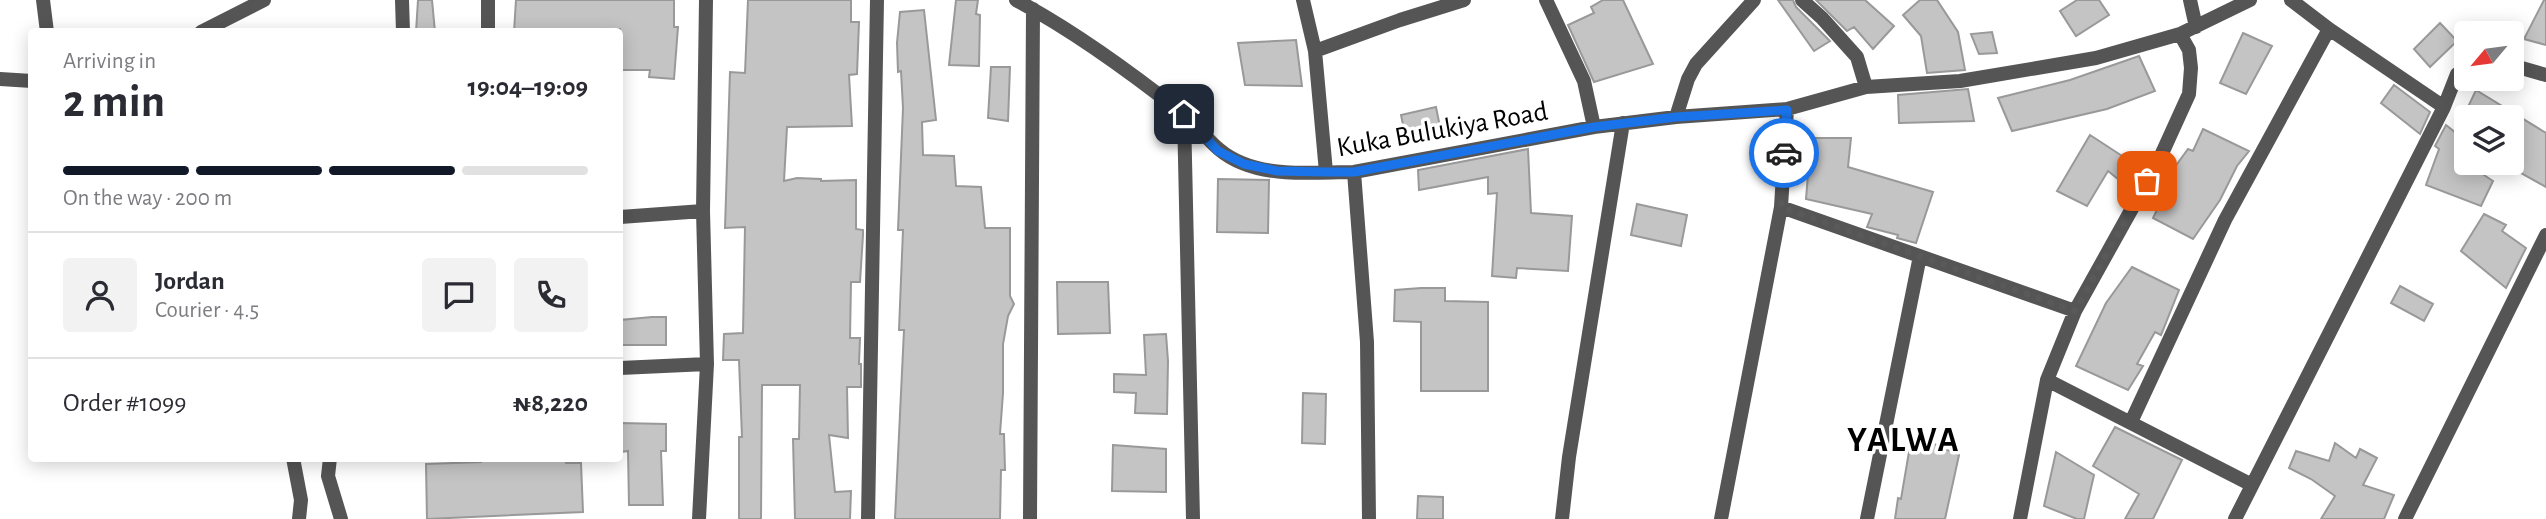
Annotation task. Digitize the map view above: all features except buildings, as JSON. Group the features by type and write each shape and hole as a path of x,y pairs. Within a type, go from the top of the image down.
{"street":[{"path":"43,0 46,28"},
{"path":"209,28 264,0"},
{"path":"402,0 403,28"},
{"path":"488,0 488,28"},
{"path":"699,519 707,364 703,211 706,0"},
{"path":"867,519 877,0"},
{"name":"Kuka Bulukiya Road","path":"1016,0 1115,62 1184,114 1218,151 1244,164 1277,171 1326,172 1354,172 1623,123 1787,110 1866,87 1974,79 2096,58 2180,34 2249,0"},
{"path":"1303,0 1315,51 1326,172"},
{"path":"1315,51 1464,0"},
{"path":"1546,0 1584,81 1594,127"},
{"path":"1676,117 1688,79 1696,64 1754,0"},
{"path":"1802,0 1857,57 1866,87"},
{"path":"2190,0 2196,27"},
{"path":"2291,0 2444,107"},
{"path":"1031,519 1032,9"},
{"path":"2131,422 2225,220 2329,29"},
{"path":"2020,519 2047,380 2075,311 2159,160 2189,94 2189,50 2180,34"},
{"path":"2524,69 2546,75"},
{"path":"0,79 28,81"},
{"path":"2235,519 2444,107 2454,82"},
{"path":"1721,519 1781,207 1787,110"},
{"path":"1184,114 1193,519"},
{"path":"1562,519 1569,457 1623,123"},
{"path":"1354,172 1367,342 1368,519"},
{"path":"1781,207 2075,311"},
{"path":"623,217 703,211"},
{"path":"2405,519 2546,235"},
{"path":"1867,519 1920,256"},
{"path":"623,368 707,364"},
{"path":"2047,380 2252,485"},
{"path":"294,462 301,500 299,519"},
{"path":"330,462 328,476 341,519"}],"way so far":[{"path":"1784,153 1781,207 2075,311 2147,181"}],"district":[{"name":"YALWA","path":"1904,439"}],"route":[{"path":"1184,114 1218,151 1244,164 1277,171 1354,172 1594,127 1676,117 1787,110 1784,153"}]}
